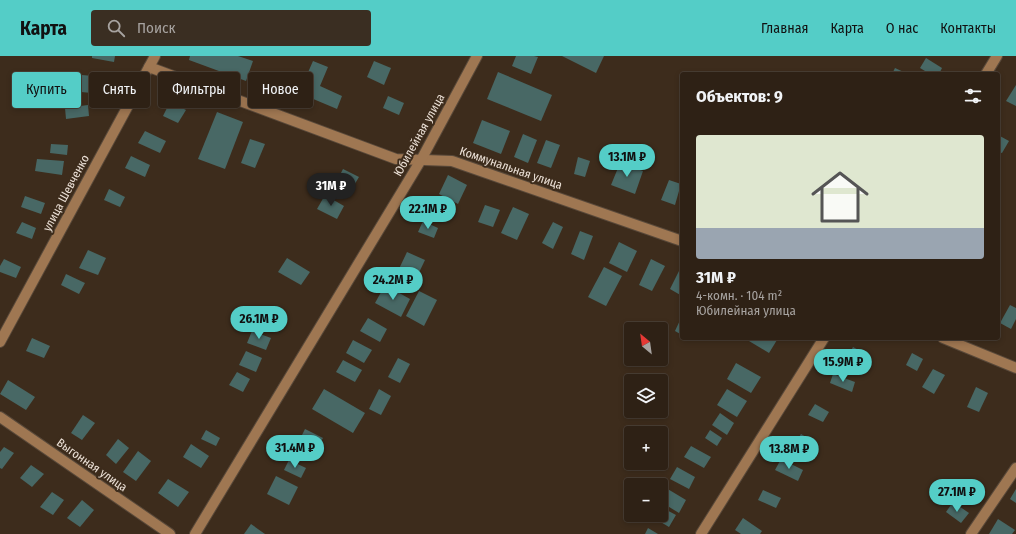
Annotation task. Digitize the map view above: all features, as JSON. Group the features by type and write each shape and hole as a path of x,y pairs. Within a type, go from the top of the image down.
{"street":[{"name":"улица Шевченко","path":"0,342 155,56"},
{"name":"Юбилейная улица","path":"195,534 421,160 477,56"},
{"path":"987,72 997,56"},
{"name":"Коммунальная улица","path":"149,67 396,159 452,161 680,240"},
{"path":"701,534 823,340"},
{"path":"948,340 1016,368"},
{"name":"Выгонная улица","path":"0,417 170,534"},
{"path":"971,534 1016,468"}],"building":[{"path":"92,56 115,56 114,62 92,58"},
{"path":"190,56 238,56 253,61 246,81 240,79 240,72 222,72 189,60"},
{"path":"516,56 538,57 531,74 512,66"},
{"path":"562,56 604,56 596,73"},
{"path":"926,58 942,68 940,72 927,72 920,68"},
{"path":"313,61 328,67 320,86 342,96 337,109 313,99 313,72 308,72"},
{"path":"374,61 391,68 384,85 367,77"},
{"path":"895,68 904,72 893,72"},
{"path":"498,72 552,95 541,121 487,99"},
{"path":"82,75 89,76 89,93 81,92"},
{"path":"1016,85 1016,106 1006,101"},
{"path":"388,96 404,103 399,115 383,108"},
{"path":"88,105 89,116 66,119 65,108 81,108 81,106"},
{"path":"167,108 182,108 186,110 178,123 163,116"},
{"path":"217,112 243,122 225,169 198,159"},
{"path":"482,120 510,131 501,154 473,143"},
{"path":"145,131 166,141 160,153 138,143"},
{"path":"523,134 537,140 528,163 514,157"},
{"path":"1000,136 1009,141 1002,153 1000,152"},
{"path":"250,139 265,144 255,168 241,163"},
{"path":"546,140 560,145 551,168 537,163"},
{"path":"51,144 68,145 67,155 50,153"},
{"path":"131,156 150,165 145,177 125,168"},
{"path":"578,157 590,161 585,177 574,174"},
{"path":"37,159 64,161 62,175 35,171"},
{"path":"620,163 643,171 635,194 611,185"},
{"path":"343,169 359,177 353,187 338,179"},
{"path":"448,175 467,185 458,204 439,194"},
{"path":"669,180 680,184 675,205 661,200"},
{"path":"109,189 125,197 120,207 104,200"},
{"path":"325,195 344,206 337,219 317,209"},
{"path":"25,196 45,203 41,214 21,207"},
{"path":"485,205 500,210 493,227 478,222"},
{"path":"513,207 529,214 517,240 501,233"},
{"path":"423,221 438,228 434,238 418,232"},
{"path":"22,222 36,228 32,239 16,233"},
{"path":"553,222 563,227 553,249 542,243"},
{"path":"580,231 593,236 584,260 571,254"},
{"path":"619,242 637,251 627,272 609,263"},
{"path":"88,250 106,258 98,275 79,268"},
{"path":"407,252 425,260 415,281 397,273"},
{"path":"287,258 310,272 301,285 278,272"},
{"path":"4,259 21,267 16,278 0,272 0,266"},
{"path":"651,259 665,266 652,291 639,285"},
{"path":"604,267 622,276 606,306 588,297"},
{"path":"680,269 680,295 670,289"},
{"path":"66,274 85,283 79,294 61,285"},
{"path":"385,285 410,299 401,317 375,303"},
{"path":"419,291 437,300 424,326 406,316"},
{"path":"1010,305 1016,308 1016,319 1011,329 1000,323"},
{"path":"267,306 283,315 277,326 260,318"},
{"path":"368,318 387,329 380,342 360,331"},
{"path":"680,320 680,334 675,331"},
{"path":"252,331 271,338 266,350 247,343"},
{"path":"32,338 50,346 44,358 26,351"},
{"path":"353,340 372,350 364,363 346,353"},
{"path":"750,340 777,340 769,353 749,341"},
{"path":"853,347 866,354 863,361 849,354"},
{"path":"246,351 262,358 256,372 239,365"},
{"path":"912,353 923,359 917,371 906,365"},
{"path":"398,358 410,364 400,383 388,377"},
{"path":"343,360 362,370 355,382 336,372"},
{"path":"736,363 761,377 751,393 727,379"},
{"path":"933,369 945,375 934,394 922,387"},
{"path":"237,372 250,379 243,392 229,385"},
{"path":"833,374 855,382 852,392 830,383"},
{"path":"8,380 35,397 26,410 0,394"},
{"path":"976,387 988,393 979,412 967,407"},
{"path":"324,389 365,413 353,433 312,409"},
{"path":"379,389 391,396 381,415 369,409"},
{"path":"727,389 747,401 737,417 717,405"},
{"path":"815,404 829,412 823,422 808,415"},
{"path":"720,413 734,423 727,435 712,425"},
{"path":"83,415 95,423 82,440 71,433"},
{"path":"305,429 323,438 316,450 299,441"},
{"path":"206,430 220,438 216,446 201,439"},
{"path":"710,430 722,438 717,446 705,438"},
{"path":"801,434 817,443 810,455 793,446"},
{"path":"118,439 129,448 116,464 106,455"},
{"path":"191,444 209,456 201,468 183,457"},
{"path":"691,446 711,457 704,468 684,457"},
{"path":"4,447 14,453 2,469 0,468 0,452"},
{"path":"138,451 151,461 136,481 123,472"},
{"path":"781,459 803,470 798,481 775,470"},
{"path":"289,460 306,468 301,478 284,470"},
{"path":"31,465 44,474 32,487 20,478"},
{"path":"677,467 695,477 689,489 670,479"},
{"path":"276,476 298,487 289,505 267,494"},
{"path":"168,479 189,492 178,507 158,493"},
{"path":"668,489 686,500 679,513 668,506"},
{"path":"1016,489 1016,503 1010,499"},
{"path":"763,490 781,498 776,508 758,500"},
{"path":"52,492 64,500 53,515 40,507"},
{"path":"82,500 94,510 80,527 67,518"},
{"path":"953,502 969,513 961,523 946,512"},
{"path":"668,511 676,515 669,527 661,522 668,522"},
{"path":"743,518 762,531 760,534 741,534 735,530"},
{"path":"998,519 1015,530 1012,534 989,534"},
{"path":"251,524 265,534 244,534"},
{"path":"648,528 658,534 645,534"}]}
